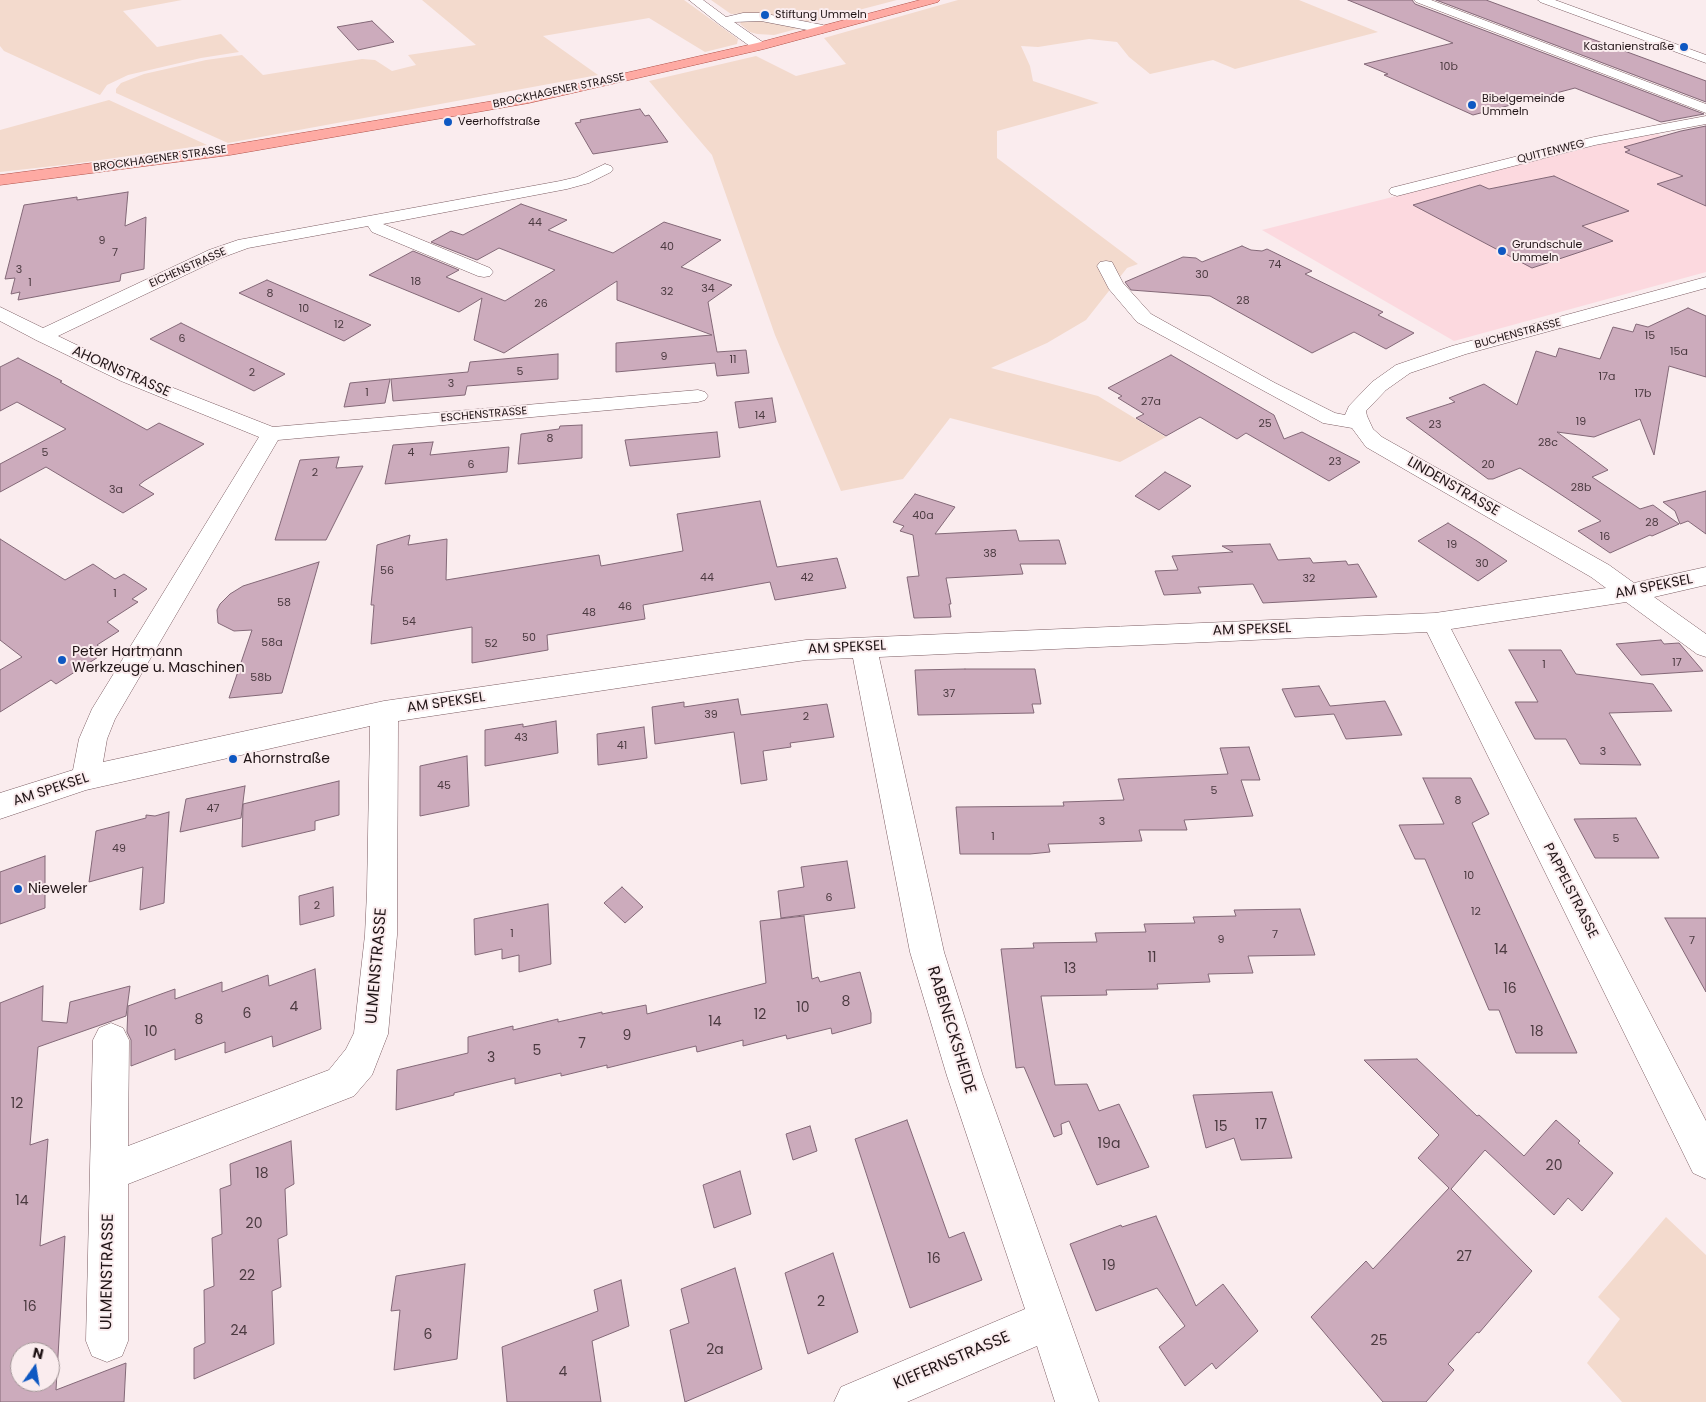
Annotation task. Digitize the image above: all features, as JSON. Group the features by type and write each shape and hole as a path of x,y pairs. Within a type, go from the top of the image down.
{"main road":[{"name":"BROCKHAGENER STRASSE","path":"0,180 230,150 534,98 759,46 934,0"}],"street":[{"path":"695,0 759,46"},
{"path":"1420,0 1706,108"},
{"path":"1544,0 1706,59"},
{"path":"723,21 743,17 761,17 823,30"},
{"name":"QUITTENWEG","path":"1397,191 1594,141 1701,124"},
{"name":"EICHENSTRASSE","path":"42,336 216,254 250,243 573,183 606,168"},
{"path":"372,220 378,228 484,272"},
{"path":"1106,266 1115,285 1144,318 1330,419 1358,423"},
{"name":"BUCHENSTRASSE","path":"1358,423 1356,410 1379,386 1403,369 1459,350 1706,282"},
{"name":"AHORNSTRASSE","path":"0,313 42,336 128,377 271,434"},
{"name":"ESCHENSTRASSE","path":"271,434 698,396"},
{"name":"LINDENSTRASSE","path":"1358,423 1374,442 1600,571 1706,647"},
{"path":"86,778 93,739 102,717 271,434"},
{"name":"AM SPEKSEL","path":"0,806 86,778 384,712 806,650 1435,622 1630,593 1706,576"},
{"name":"PAPPELSTRASSE","path":"1435,622 1706,1160"},
{"name":"RABENECKSHEIDE","path":"864,647 927,952 965,1076 1077,1402"},
{"name":"ULMENSTRASSE","path":"109,1172 341,1083 359,1062 371,1034 381,935 384,712"},
{"name":"ULMENSTRASSE","path":"107,1341 110,1040"},
{"name":"KIEFERNSTRASSE","path":"856,1402 1048,1320"}],"shaded area":[{"path":"0,0 182,0 123,11 157,47 221,34 239,52 201,58 128,75 107,85 100,95 4,51 0,46"},
{"path":"422,0 684,0 738,39 737,44 705,52 649,18 543,36 598,75 228,143 116,93 116,89 121,83 144,74 206,60 242,55 263,75 362,59 375,60 392,71 416,65 408,55 476,45"},
{"path":"711,0 897,0 813,22 757,13 731,14"},
{"path":"958,0 1299,0 1378,32 1235,69 1213,60 1150,74 1129,57 1117,42 1089,39 1038,47 1021,46 1030,66 1033,81 1099,103 997,131 997,158 1138,264 1127,268 1086,320 1047,343 991,368 1098,396 1166,437 1120,462 950,418 903,479 841,491 775,335 712,155 649,81 756,56 796,76 846,64 824,38"},
{"path":"754,18 804,27 774,35 750,32 740,24"},
{"path":"109,100 207,145 0,172 0,130"},
{"name":"Grundschule Ummeln","path":"1657,134 1706,154 1706,272 1454,341 1262,230 1606,143"},
{"path":"1666,1217 1706,1255 1706,1402 1622,1402 1587,1363 1620,1319 1598,1297"}],"building":[{"path":"1348,0 1412,0 1415,4 1704,114 1661,122 1575,88 1473,115 1364,64 1453,43"},
{"path":"1436,0 1486,0 1706,81 1706,102"},
{"path":"372,21 394,42 358,50 337,27"},
{"path":"640,109 645,116 649,115 668,142 593,154 575,123 581,122 580,120"},
{"path":"1706,126 1706,206 1657,184 1683,176 1625,152 1630,150 1624,147"},
{"path":"1554,176 1629,211 1582,226 1613,241 1532,268 1413,205 1480,185 1489,189"},
{"path":"128,192 125,226 146,217 144,269 121,274 120,281 18,300 20,292 11,294 15,278 5,279 24,205 77,197 77,200"},
{"path":"521,204 567,220 548,230 613,253 664,222 721,240 681,267 732,285 708,302 717,352 746,350 749,373 717,376 715,363 616,372 616,343 712,335 617,300 617,281 504,353 474,340 482,298 459,312 369,275 413,251 459,270 446,277 505,301 555,270 499,248 477,260 431,242 451,231 463,235"},
{"path":"1242,246 1251,250 1262,251 1267,249 1312,271 1305,274 1383,312 1378,315 1414,333 1386,349 1354,332 1312,353 1210,296 1131,290 1125,282 1183,257 1196,258 1202,262"},
{"path":"267,280 371,325 344,341 239,293"},
{"path":"1688,308 1706,316 1706,377 1669,366 1654,455 1640,419 1594,437 1557,432 1608,470 1592,477 1640,509 1653,505 1679,524 1610,553 1578,531 1601,521 1520,468 1493,479 1488,479 1406,418 1455,402 1449,398 1484,384 1517,405 1536,351 1556,357 1559,348 1600,359 1613,327 1633,332 1636,324 1648,327"},
{"path":"181,323 285,374 254,391 150,339"},
{"path":"558,354 558,379 467,386 465,395 393,401 391,379 468,372 470,362"},
{"path":"1171,355 1274,415 1284,439 1302,432 1360,462 1329,481 1246,433 1237,439 1200,417 1166,436 1136,418 1144,414 1118,398 1122,396 1108,388"},
{"path":"18,358 147,430 159,423 204,444 139,485 154,494 123,513 46,467 0,492 0,464 66,429 17,402 0,411 0,367"},
{"path":"390,379 385,403 344,407 350,383"},
{"path":"772,398 776,422 739,428 735,402"},
{"path":"582,425 582,458 518,464 521,434 559,429 560,426"},
{"path":"717,432 720,457 630,466 625,440"},
{"path":"433,442 430,455 509,447 507,472 385,484 393,445"},
{"path":"339,457 336,468 363,466 326,540 275,540 300,460"},
{"path":"1165,472 1191,486 1159,510 1135,496"},
{"path":"1706,491 1706,534 1688,521 1680,524 1675,511 1663,502"},
{"path":"915,494 955,507 935,534 1016,530 1019,541 1059,540 1066,564 1020,564 1023,574 946,578 951,604 949,604 951,617 914,618 907,577 919,576 913,535 900,531 904,526 893,522"},
{"path":"760,501 777,567 837,558 846,588 775,600 770,582 643,605 645,619 547,635 548,650 472,663 472,627 371,644 374,605 371,605 377,545 410,535 408,545 447,539 446,580 599,555 601,566 683,551 677,514"},
{"path":"1448,523 1507,561 1478,581 1418,541"},
{"path":"0,539 65,580 93,564 115,579 124,574 147,589 132,599 138,602 107,622 119,631 97,645 106,652 56,684 51,680 0,712 0,670 22,657 0,640"},
{"path":"1270,544 1278,560 1310,558 1313,563 1346,561 1348,565 1358,564 1377,597 1263,603 1253,584 1198,587 1201,593 1164,595 1155,571 1178,570 1172,556 1233,552 1222,546"},
{"path":"319,562 282,693 229,698 252,630 234,631 218,623 217,610 220,604 230,594 243,586"},
{"path":"1661,640 1664,644 1679,643 1703,671 1641,675 1616,644"},
{"path":"1509,650 1561,650 1576,674 1653,684 1672,711 1609,713 1641,765 1580,764 1566,739 1535,739 1515,702 1538,702"},
{"path":"1035,669 1041,704 1032,704 1034,713 918,715 915,670"},
{"path":"1319,686 1330,706 1385,701 1402,735 1346,739 1334,714 1295,717 1282,689"},
{"path":"738,699 741,715 827,704 834,737 790,743 791,747 763,751 767,780 741,784 734,732 655,744 652,707 684,702 684,707"},
{"path":"556,721 558,753 485,766 485,730 523,724 523,727"},
{"path":"644,727 647,758 598,765 597,734"},
{"path":"1249,747 1260,780 1241,780 1253,816 1184,820 1187,830 1139,830 1142,841 1048,844 1050,852 1030,854 960,854 956,807 1064,806 1063,802 1124,800 1118,779 1228,774 1220,748"},
{"path":"467,756 469,806 420,816 420,766"},
{"path":"1423,778 1471,778 1489,814 1472,823 1577,1053 1516,1053 1499,1010 1489,1010 1425,859 1415,859 1399,825 1444,824"},
{"path":"339,781 339,815 315,821 315,830 242,847 243,804"},
{"path":"245,786 241,818 180,832 186,799"},
{"path":"169,812 164,903 140,910 143,867 89,882 96,831 146,818 146,815 155,816"},
{"path":"1636,818 1659,858 1595,858 1574,819"},
{"path":"45,856 45,908 0,924 0,872"},
{"path":"847,861 855,908 781,918 778,891 804,887 801,867"},
{"path":"333,887 334,916 300,925 299,896"},
{"path":"622,887 643,907 625,923 604,903"},
{"path":"548,904 551,964 519,972 519,955 502,959 502,949 475,955 474,919"},
{"path":"1300,909 1315,955 1248,956 1253,973 1208,974 1210,982 1157,984 1158,989 1106,990 1107,995 1041,996 1055,1085 1087,1084 1099,1111 1119,1104 1149,1167 1097,1185 1069,1121 1061,1124 1062,1134 1054,1137 1024,1067 1016,1068 1001,949 1034,948 1033,943 1097,942 1095,933 1146,932 1144,924 1195,923 1193,917 1236,916 1234,910"},
{"path":"804,916 812,979 818,977 820,982 860,972 871,1013 871,1023 832,1034 831,1028 787,1039 786,1035 743,1046 743,1040 697,1052 696,1046 607,1068 607,1065 515,1084 515,1078 396,1110 397,1070 468,1053 468,1037 513,1026 513,1030 558,1019 558,1022 646,1005 647,1014 766,983 760,921"},
{"path":"1665,918 1706,918 1706,992"},
{"path":"315,969 321,1029 273,1047 272,1036 225,1053 225,1042 175,1060 175,1049 131,1066 131,1040 127,1032 128,1006 175,989 175,999 222,982 222,992 268,975 269,986"},
{"path":"43,986 42,1021 67,1023 70,1002 130,986 126,1016 38,1047 30,1145 48,1139 40,1246 65,1236 59,1342 10,1342 10,1392 60,1392 60,1388 126,1363 124,1402 0,1402 0,1003"},
{"path":"1417,1059 1477,1116 1479,1115 1524,1156 1556,1120 1580,1141 1578,1143 1613,1173 1582,1211 1568,1198 1554,1215 1485,1150 1451,1189 1532,1271 1479,1333 1477,1332 1448,1364 1454,1370 1426,1402 1383,1402 1311,1317 1366,1261 1373,1269 1449,1188 1418,1158 1439,1135 1364,1060"},
{"path":"1272,1092 1292,1158 1241,1160 1234,1138 1206,1148 1193,1095"},
{"path":"907,1120 949,1238 964,1232 982,1280 910,1308 855,1139"},
{"path":"810,1126 817,1151 793,1160 786,1134"},
{"path":"291,1141 294,1184 285,1189 287,1235 278,1239 281,1287 272,1291 274,1344 194,1379 194,1348 205,1343 204,1290 214,1286 212,1238 222,1234 220,1189 231,1185 230,1164"},
{"path":"740,1171 751,1214 714,1228 703,1185"},
{"path":"1156,1216 1196,1306 1223,1284 1258,1331 1216,1369 1212,1363 1185,1386 1159,1347 1185,1326 1157,1288 1096,1311 1070,1244 1121,1225 1122,1227"},
{"path":"833,1253 858,1332 808,1354 785,1273"},
{"path":"465,1264 457,1359 394,1370 400,1310 391,1311 396,1276"},
{"path":"735,1268 762,1369 685,1402 670,1330 689,1323 681,1289"},
{"path":"621,1280 629,1326 592,1341 601,1402 507,1402 502,1347 598,1311 594,1290"}],"place":[{"name":"Stiftung Ummeln","path":"765,15"},
{"name":"Kastanienstraße","path":"1684,47"},
{"name":"Bibelgemeinde Ummeln","path":"1472,105"},
{"name":"Veerhoffstraße","path":"448,122"},
{"name":"Grundschule Ummeln","path":"1502,251"},
{"name":"Peter Hartmann Werkzeuge u. Maschinen","path":"62,660"},
{"name":"Ahornstraße","path":"233,759"},
{"name":"Nieweler","path":"18,889"}]}
